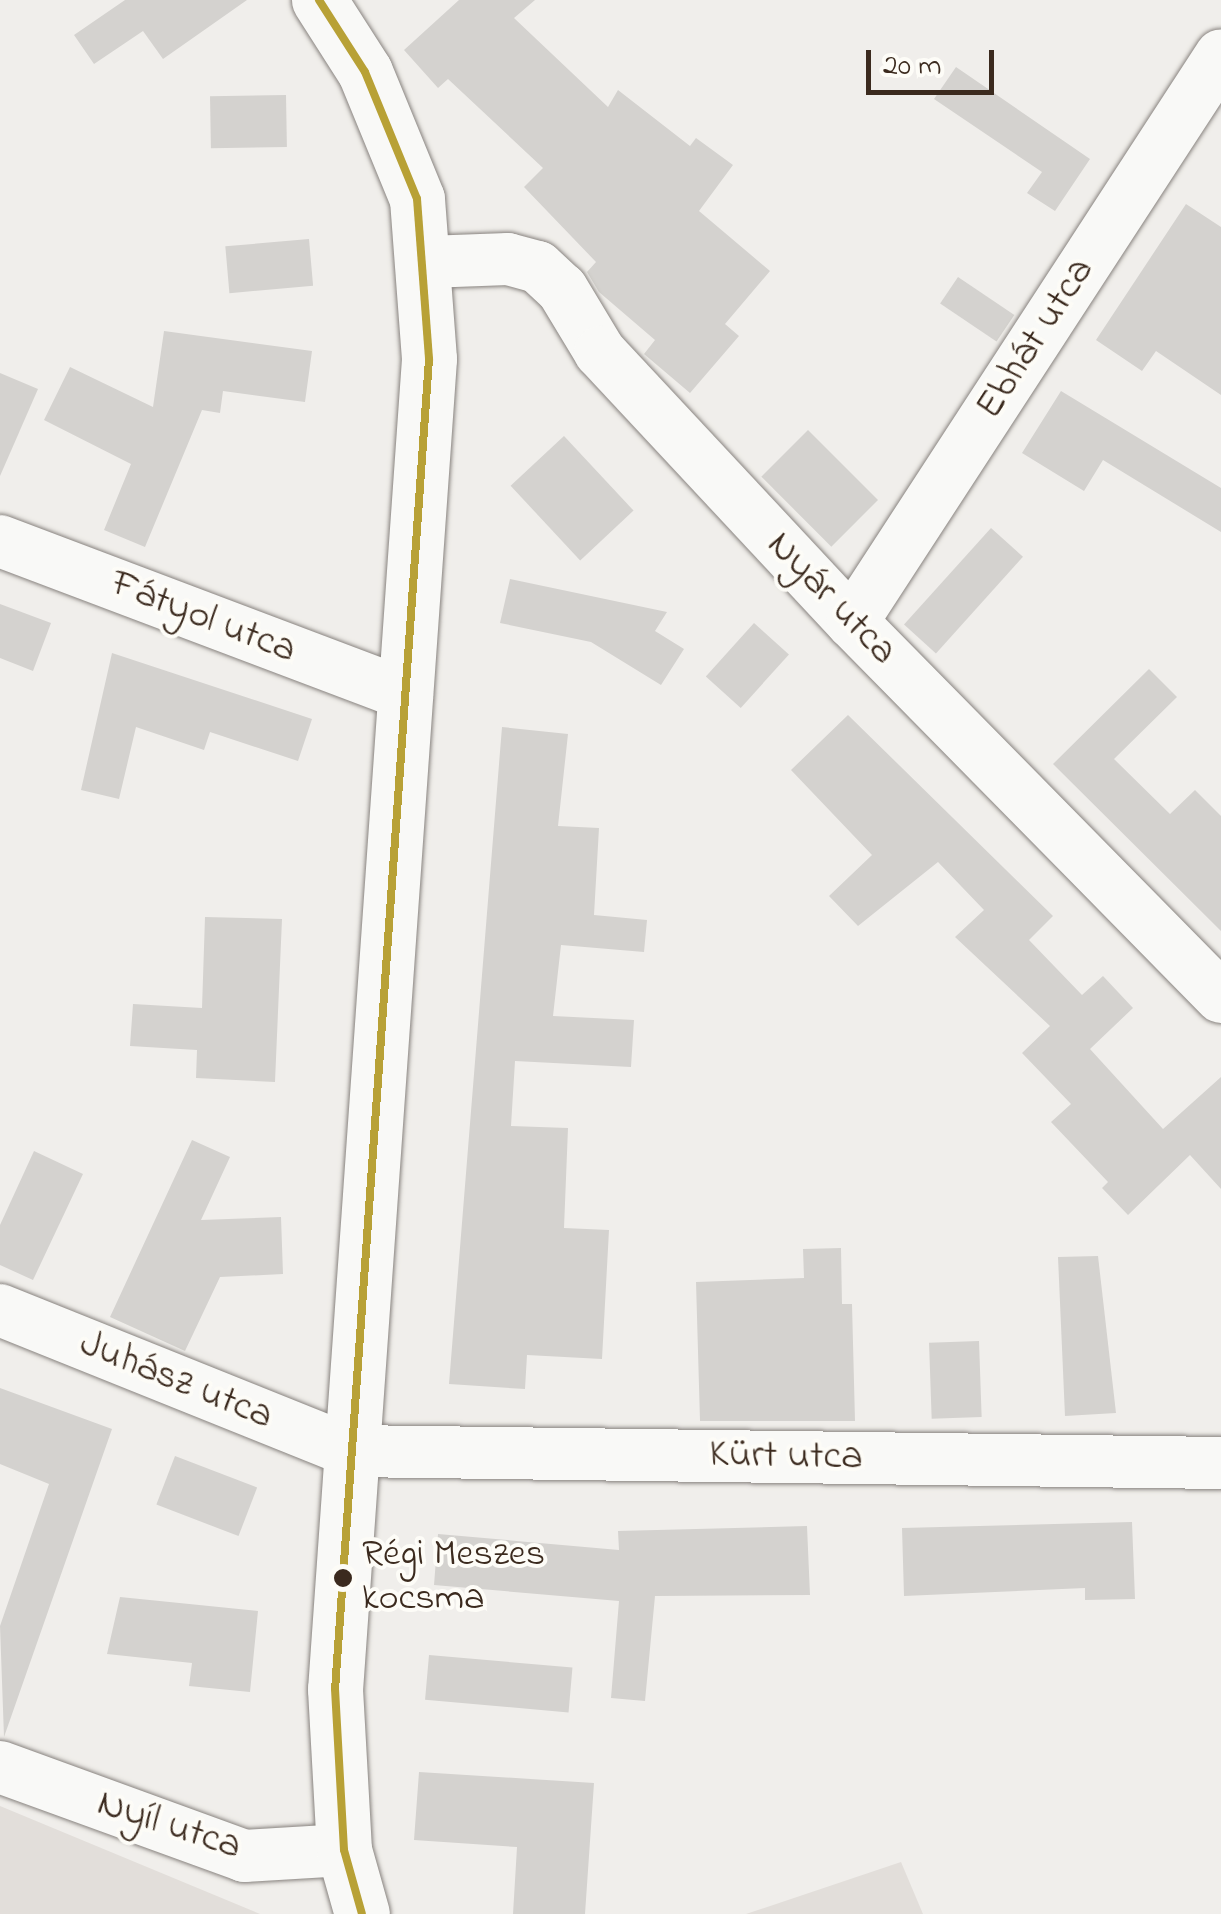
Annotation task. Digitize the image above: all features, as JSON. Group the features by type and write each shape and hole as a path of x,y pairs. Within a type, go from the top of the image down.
{"main road":[{"path":"319,0 365,72 403,156 426,262 429,359 336,1689 344,1850 362,1914"}],"street":[{"name":"Ebhát utca","path":"852,622 1221,55"},
{"name":"Nyár utca","path":"426,262 508,260 538,267 562,290 600,352 852,622 1221,997"},
{"name":"Fátyol utca","path":"0,542 407,695"},
{"name":"Juhász utca","path":"0,1310 351,1451"},
{"name":"Kürt utca","path":"351,1451 1221,1463"},
{"name":"Nyíl utca","path":"0,1766 244,1856 344,1850"}],"shaded area":[{"path":"0,1806 260,1914 0,1914"},
{"path":"901,1862 923,1914 746,1914"}],"building":[{"path":"125,0 247,0 163,59 143,31 94,64 74,35"},
{"path":"459,0 535,0 514,18 608,107 618,90 690,146 696,138 733,165 699,211 770,271 725,324 739,336 690,393 644,354 655,340 599,292 587,272 596,262 524,187 543,168 448,79 438,88 404,50"},
{"path":"956,67 1090,159 1055,211 1027,193 1042,172 934,99"},
{"path":"286,95 287,147 211,148 210,96"},
{"path":"1186,204 1221,227 1221,395 1156,351 1142,371 1096,340"},
{"path":"309,239 313,286 229,293 225,246"},
{"path":"958,277 1014,315 996,342 940,304"},
{"path":"164,331 312,351 305,402 223,391 220,413 202,410 145,547 104,530 131,464 44,420 70,367 153,407"},
{"path":"0,373 38,389 0,476"},
{"path":"1061,391 1221,488 1221,532 1103,460 1084,491 1022,453"},
{"path":"808,430 878,500 831,547 761,477"},
{"path":"564,436 634,511 580,560 511,486"},
{"path":"991,528 1023,557 936,653 904,625"},
{"path":"510,579 667,612 655,631 684,649 661,685 591,642 500,623"},
{"path":"0,604 51,623 33,671 0,658"},
{"path":"754,623 789,654 741,708 706,677"},
{"path":"112,653 312,719 298,761 210,732 204,750 136,727 119,799 81,790"},
{"path":"1149,669 1177,697 1114,759 1170,814 1195,790 1221,816 1221,931 1053,764"},
{"path":"848,715 1053,916 1029,940 1082,995 1103,976 1133,1008 1090,1049 1163,1129 1221,1077 1221,1189 1190,1155 1128,1215 1102,1188 1108,1182 1051,1122 1071,1104 1022,1053 1050,1026 955,937 984,910 938,862 858,926 829,896 872,855 791,770"},
{"path":"502,727 568,734 558,826 599,828 594,915 647,920 644,952 561,945 553,1016 634,1020 631,1067 515,1061 511,1126 568,1128 564,1228 609,1230 602,1359 527,1355 525,1389 449,1384"},
{"path":"205,917 282,919 275,1082 196,1078 197,1050 130,1046 133,1004 202,1008"},
{"path":"192,1140 230,1157 201,1220 281,1217 283,1274 220,1277 185,1351 110,1317"},
{"path":"34,1151 83,1174 33,1280 0,1265 0,1225"},
{"path":"841,1248 842,1304 852,1304 855,1421 700,1421 696,1282 804,1278 803,1249"},
{"path":"1098,1256 1116,1413 1065,1416 1058,1257"},
{"path":"979,1341 982,1417 932,1419 929,1343"},
{"path":"0,1388 112,1429 4,1737 0,1626 49,1484 0,1464"},
{"path":"175,1456 257,1488 239,1536 156,1505"},
{"path":"1132,1522 1135,1599 1085,1600 1085,1588 904,1596 902,1528"},
{"path":"807,1526 810,1595 655,1596 645,1701 611,1698 619,1601 434,1585 438,1534 619,1550 618,1531"},
{"path":"120,1597 258,1611 250,1692 189,1686 192,1663 107,1654"},
{"path":"429,1655 572,1668 569,1712 425,1700"},
{"path":"419,1772 594,1783 585,1914 513,1914 517,1847 414,1840"}],"transit line":[{"path":"319,0 365,72 417,199 429,359 335,1689 344,1850 362,1914"}],"place":[{"name":"Régi Meszes kocsma","path":"343,1578"}]}
